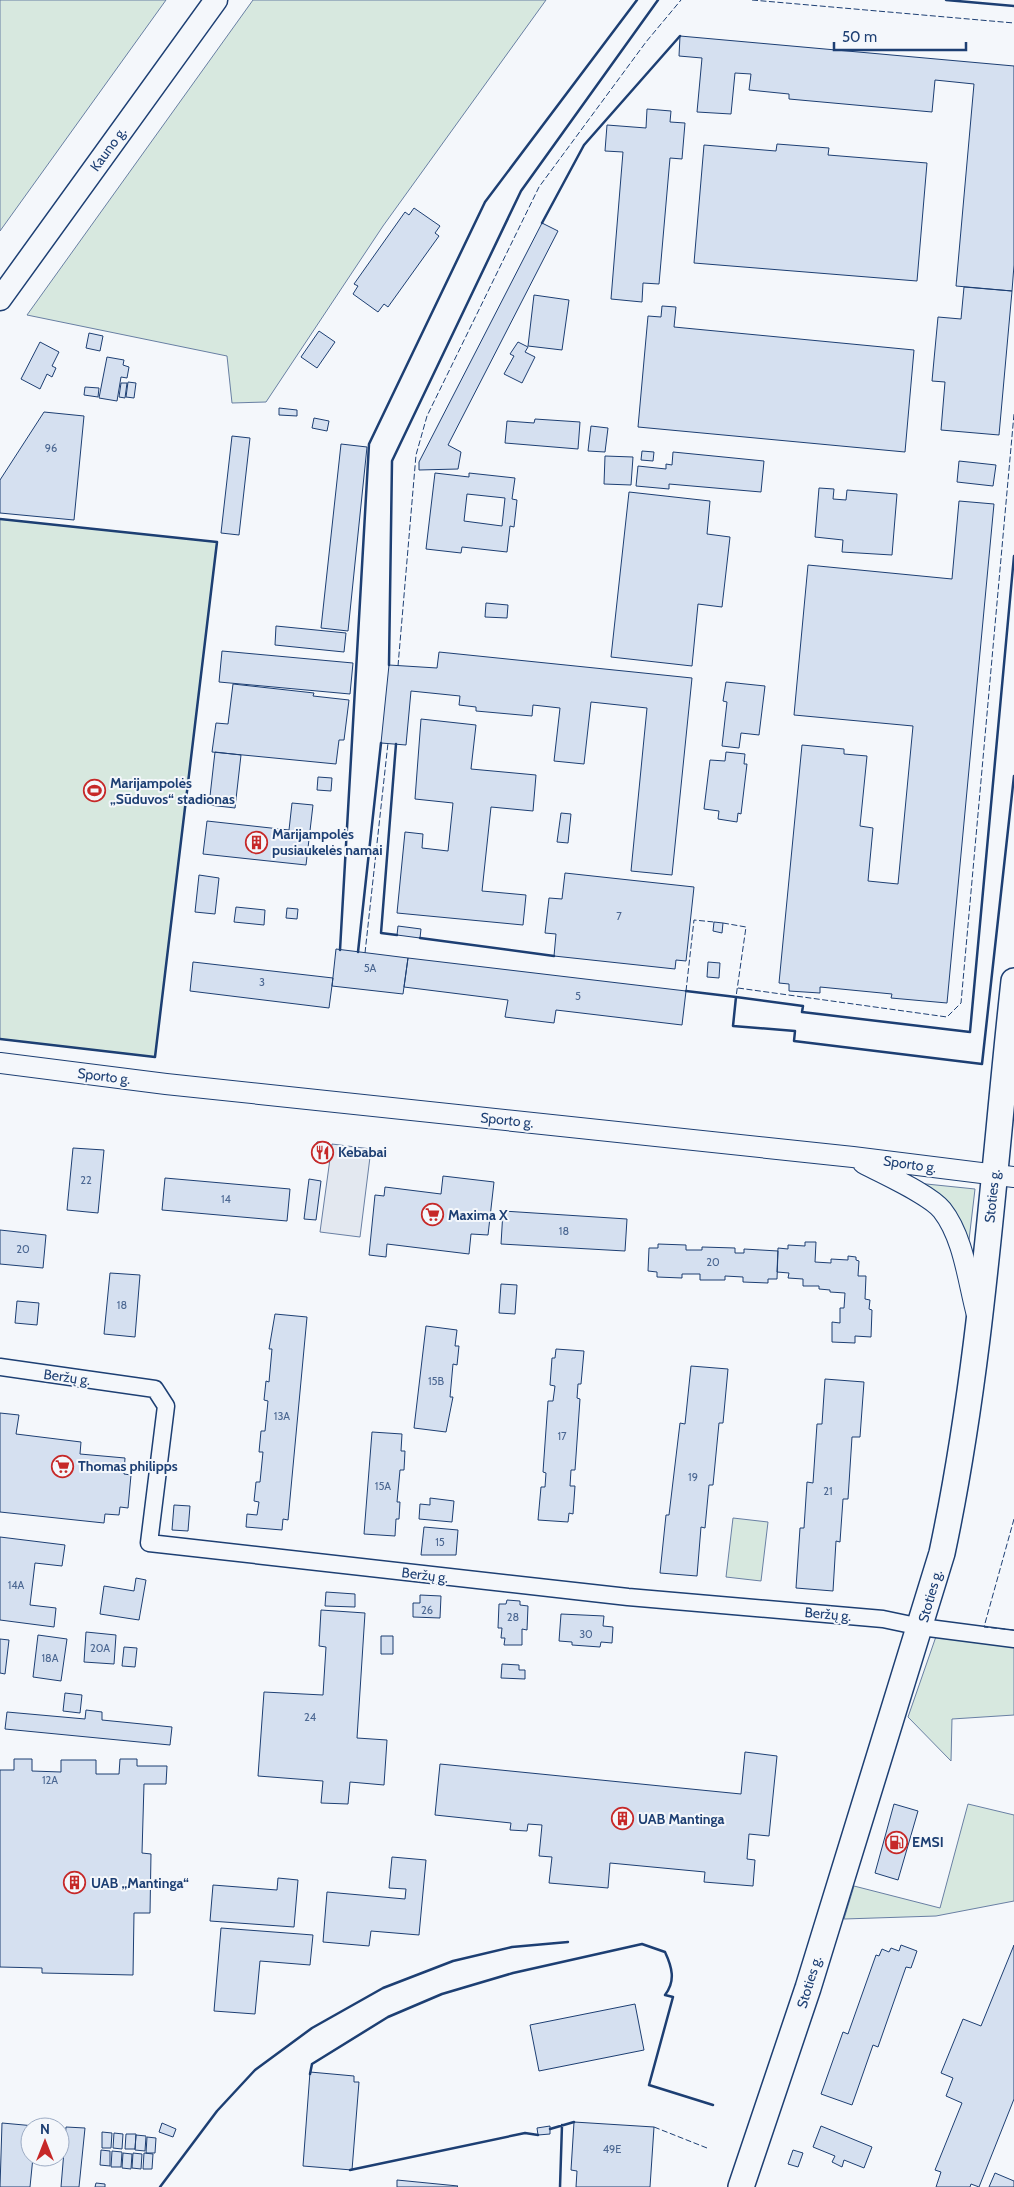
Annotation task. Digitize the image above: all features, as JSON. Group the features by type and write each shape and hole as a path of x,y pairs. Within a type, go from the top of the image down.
{"main road":[{"name":"Kauno g.","path":"0,299 216,0"},
{"name":"Stoties g.","path":"741,2187 808,1988 921,1627 942,1553 953,1502 971,1389 978,1318 1004,1176 1014,981"}],"street":[{"name":"Sporto g.","path":"0,1063 166,1084 853,1157 1004,1176"},
{"path":"853,1157 926,1198 941,1209 954,1232 978,1318"},
{"name":"Beržų g.","path":"0,1368 155,1389 166,1406 149,1543 579,1592 883,1619 921,1627 1014,1639"}],"shaded area":[{"path":"0,0 166,0 0,231"},
{"path":"253,0 546,0 383,226 266,402 232,403 227,356 27,315"},
{"name":"Marijampolės „Sūduvos“ stadionas","path":"0,519 217,542 155,1057 0,1039"},
{"path":"332,1144 371,1149 360,1237 320,1232"},
{"path":"907,1182 975,1189 967,1257"},
{"path":"733,1518 768,1522 761,1581 726,1577"},
{"path":"940,1625 1014,1633 1014,1715 952,1719 951,1761 908,1717"},
{"path":"968,1804 1014,1815 1014,1901 936,1916 844,1919 854,1886 940,1908"}],"building":[{"path":"680,36 1014,66 1014,265 1012,291 956,286 974,84 935,80 932,112 789,99 789,94 749,90 751,74 735,73 731,114 697,112 702,58 679,56"},
{"path":"647,109 671,111 670,122 685,123 682,159 670,158 659,284 643,283 642,302 611,299 623,152 605,151 607,125 646,128"},
{"path":"777,144 829,148 828,155 927,163 917,281 694,263 704,145 776,151"},
{"path":"414,208 440,226 435,233 439,236 388,307 384,304 378,312 353,294 358,286 354,284 405,212 409,215"},
{"path":"542,223 558,231 448,445 461,452 458,469 419,470 419,462"},
{"path":"964,287 1012,291 999,435 941,430 945,382 932,381 938,317 961,319"},
{"path":"534,295 569,300 562,350 528,346"},
{"path":"662,306 676,307 674,327 914,350 905,452 638,427 648,316 661,317"},
{"path":"319,331 335,342 317,368 301,357"},
{"path":"89,333 103,336 100,351 86,348"},
{"path":"40,342 59,352 52,366 56,368 52,377 47,374 40,389 21,379"},
{"path":"518,342 528,347 525,352 535,357 522,383 504,374 514,356 510,354"},
{"path":"107,357 124,360 123,365 129,367 127,378 121,377 117,401 99,398"},
{"path":"128,382 136,383 134,398 126,397"},
{"path":"121,383 127,383 125,398 119,397"},
{"path":"85,387 99,388 98,397 84,395"},
{"path":"279,408 297,410 297,416 279,415"},
{"path":"44,412 84,416 74,520 0,513 0,480"},
{"path":"314,418 329,421 327,431 312,428"},
{"path":"535,419 580,422 578,449 505,443 507,421 534,423"},
{"path":"591,426 608,428 605,452 588,451"},
{"path":"232,436 250,438 239,535 221,533"},
{"path":"341,444 367,447 348,631 321,628"},
{"path":"642,451 654,452 653,461 641,460"},
{"path":"673,452 764,461 761,492 669,484 669,489 636,486 638,466 666,469 666,464 672,465"},
{"path":"605,456 633,457 631,485 604,484"},
{"path":"959,461 996,465 993,486 957,482"},
{"path":"435,473 469,477 469,473 515,478 512,499 517,500 514,527 510,526 507,552 462,547 461,553 426,549","holes":["467,494 505,498 502,526 464,521"]},
{"path":"819,488 834,489 833,499 846,500 847,490 897,494 892,555 842,552 843,540 815,537"},
{"path":"629,492 710,501 707,534 730,537 722,607 698,604 692,666 611,657"},
{"path":"959,501 994,504 947,1003 891,998 892,994 820,987 820,993 789,991 789,984 779,983 802,745 844,749 844,754 867,756 860,826 873,828 868,881 898,884 913,726 794,715 808,565 952,579"},
{"path":"486,603 508,605 507,618 485,617"},
{"path":"276,626 346,633 344,652 275,645"},
{"path":"222,651 353,663 350,694 219,682"},
{"path":"439,652 692,678 672,875 631,871 647,708 591,702 584,764 554,761 560,708 533,705 532,716 476,711 476,707 459,705 460,696 411,691 406,745 381,743 389,665 437,668"},
{"path":"726,682 765,686 759,735 741,733 739,748 722,746 727,702 723,701"},
{"path":"233,684 314,693 313,696 349,700 344,740 339,740 336,764 212,752 216,723 228,724"},
{"path":"421,719 476,725 471,769 536,775 533,811 491,807 482,891 526,895 523,925 397,913 405,832 423,834 422,848 448,851 453,803 415,799"},
{"path":"215,752 241,755 235,808 209,805"},
{"path":"726,752 745,754 744,764 747,764 741,814 738,813 737,822 718,819 719,811 704,809 710,760 725,761"},
{"path":"318,777 332,778 331,791 317,790"},
{"name":"Marijampolės pusiaukelės namai","path":"292,803 313,805 306,865 203,854 207,821 289,830"},
{"path":"561,813 571,814 568,843 557,842"},
{"path":"565,873 694,887 686,961 676,960 675,969 554,956 556,934 545,933 549,898 562,899"},
{"path":"199,875 219,878 215,914 195,912"},
{"path":"236,907 265,910 264,925 234,922"},
{"path":"287,908 298,909 297,919 286,918"},
{"path":"714,922 723,923 722,933 713,931"},
{"path":"398,926 421,929 420,938 397,935"},
{"path":"336,949 408,958 403,994 332,986"},
{"path":"408,958 686,991 682,1025 556,1010 554,1023 505,1017 508,1000 404,987"},
{"path":"193,962 333,978 329,1008 190,991"},
{"path":"708,962 720,963 719,978 707,977"},
{"name":"Kebabai","path":"317,1142 329,1143 327,1162 315,1161"},
{"path":"73,1148 104,1150 98,1213 67,1210"},
{"name":"Maxima X","path":"443,1176 494,1182 488,1235 471,1234 469,1254 387,1244 386,1257 369,1255 375,1195 384,1196 385,1187 441,1194"},
{"path":"165,1178 290,1189 287,1221 162,1210"},
{"path":"309,1179 321,1181 316,1220 304,1219"},
{"path":"503,1211 627,1219 625,1251 501,1244"},
{"path":"0,1230 46,1235 43,1268 0,1264"},
{"path":"805,1242 816,1242 815,1262 831,1263 831,1259 848,1260 848,1256 856,1257 856,1260 859,1261 858,1276 866,1276 865,1299 870,1300 869,1309 872,1310 871,1337 855,1336 855,1343 832,1342 832,1322 840,1323 840,1308 844,1308 845,1293 830,1292 830,1290 819,1289 819,1286 803,1286 803,1279 788,1278 789,1273 777,1272 778,1248 788,1249 788,1245 805,1246"},
{"path":"658,1244 686,1245 686,1250 702,1250 702,1247 735,1248 735,1253 744,1253 744,1249 778,1251 777,1279 768,1279 768,1283 743,1282 743,1277 725,1276 725,1280 700,1280 700,1274 682,1274 682,1278 657,1277 657,1272 648,1271 649,1248 658,1248"},
{"path":"110,1273 140,1275 135,1337 104,1334"},
{"path":"501,1284 517,1285 515,1314 499,1313"},
{"path":"17,1301 39,1303 37,1325 15,1323"},
{"path":"275,1314 307,1317 288,1520 283,1519 282,1530 246,1527 247,1514 257,1515 259,1502 254,1501 256,1482 260,1482 263,1452 259,1452 261,1431 265,1431 268,1401 264,1400 266,1381 269,1382 272,1349 269,1349"},
{"path":"426,1326 457,1330 455,1346 459,1346 457,1365 453,1364 450,1397 453,1397 446,1432 414,1428"},
{"path":"556,1349 584,1351 581,1384 578,1384 577,1398 580,1399 575,1470 571,1470 570,1486 575,1486 573,1514 569,1513 568,1522 538,1520 541,1487 545,1487 546,1473 543,1472 548,1401 553,1401 555,1386 550,1385 552,1358 555,1358"},
{"path":"691,1366 728,1369 723,1423 719,1423 713,1485 709,1485 705,1528 701,1527 697,1576 660,1573 666,1515 669,1515 680,1423 685,1424"},
{"path":"825,1379 864,1382 860,1437 852,1437 848,1499 843,1499 840,1542 836,1541 833,1591 796,1588 800,1528 804,1528 807,1482 813,1483 817,1424 822,1424"},
{"name":"Thomas philipps","path":"0,1413 19,1415 16,1434 81,1442 80,1454 125,1458 124,1474 131,1475 128,1508 120,1507 119,1515 105,1514 104,1523 0,1512"},
{"path":"372,1432 402,1434 401,1451 405,1451 404,1470 400,1470 397,1502 400,1502 399,1519 396,1519 395,1536 364,1534"},
{"path":"430,1498 454,1501 452,1522 419,1519 420,1504 430,1505"},
{"path":"174,1505 190,1506 188,1531 172,1530"},
{"path":"424,1527 458,1530 456,1555 421,1555"},
{"path":"0,1537 65,1545 62,1566 35,1563 30,1605 56,1608 54,1627 0,1620"},
{"path":"136,1578 146,1580 139,1620 100,1614 104,1586 134,1591"},
{"path":"326,1592 355,1594 355,1607 325,1606"},
{"path":"420,1595 441,1596 440,1618 413,1617 413,1603 420,1603"},
{"path":"507,1600 520,1601 520,1605 528,1606 527,1630 522,1629 522,1645 504,1645 505,1638 501,1638 502,1628 498,1628 499,1604 506,1604"},
{"path":"321,1610 365,1613 357,1738 387,1740 384,1785 350,1782 348,1804 321,1803 323,1781 258,1776 264,1692 323,1695 326,1647 319,1646"},
{"path":"561,1614 604,1616 603,1626 613,1627 612,1643 601,1642 600,1647 572,1645 572,1642 559,1641"},
{"path":"86,1632 116,1635 114,1664 84,1662"},
{"path":"38,1635 67,1639 61,1681 33,1677"},
{"path":"381,1636 393,1636 393,1654 381,1654"},
{"path":"0,1639 9,1640 5,1674 0,1673"},
{"path":"124,1647 137,1648 135,1667 122,1666"},
{"path":"502,1664 519,1665 519,1670 525,1670 525,1679 501,1678"},
{"path":"65,1693 82,1695 80,1713 63,1711"},
{"path":"86,1710 102,1712 102,1720 172,1727 170,1745 5,1729 7,1712 85,1719"},
{"name":"UAB Mantinga","path":"745,1752 777,1756 769,1836 749,1834 747,1859 755,1860 753,1886 704,1882 705,1872 610,1863 608,1888 549,1883 552,1857 539,1856 542,1825 528,1824 527,1831 510,1830 511,1823 435,1815 440,1764 741,1794"},
{"name":"UAB „Mantinga“","path":"14,1759 32,1759 32,1771 61,1772 61,1760 96,1760 96,1774 119,1774 120,1759 137,1759 137,1766 167,1766 166,1784 144,1784 142,1853 151,1854 150,1913 134,1913 133,1975 42,1973 42,1968 0,1967 0,1770 14,1770"},
{"name":"EMSI","path":"894,1804 918,1811 898,1880 875,1873"},
{"path":"392,1857 426,1860 419,1935 371,1931 369,1946 323,1942 327,1892 405,1899 406,1889 389,1888"},
{"path":"278,1878 298,1880 294,1927 210,1921 213,1885 277,1890"},
{"path":"221,1928 313,1935 310,1965 260,1961 255,2014 214,2011"},
{"path":"901,1945 917,1951 911,1968 906,1967 878,2047 873,2045 852,2105 821,2094 843,2032 848,2034 876,1955 879,1956 882,1949 889,1952 891,1948 899,1951"},
{"path":"1014,1945 1014,2099 979,2187 971,2184 970,2187 936,2187 941,2172 935,2170 962,2103 946,2096 953,2078 941,2073 963,2019 981,2026"},
{"path":"635,2004 644,2050 539,2071 530,2025"},
{"path":"310,2072 354,2076 354,2082 359,2082 352,2170 303,2166"},
{"path":"574,2122 654,2127 650,2187 576,2187 577,2171 571,2170"},
{"path":"2,2123 20,2125 20,2167 32,2167 30,2187 0,2187"},
{"path":"162,2123 176,2129 173,2137 159,2132"},
{"path":"550,2126 550,2134 538,2135 537,2128"},
{"path":"821,2126 872,2147 864,2168 844,2160 842,2167 832,2162 835,2156 813,2147"},
{"path":"70,2127 85,2128 79,2187 61,2187 63,2167 70,2167"},
{"path":"102,2132 112,2133 111,2148 102,2148"},
{"path":"114,2133 123,2134 122,2149 113,2148"},
{"path":"126,2134 136,2134 135,2149 125,2149"},
{"path":"136,2135 146,2136 145,2151 135,2150"},
{"path":"147,2137 156,2138 155,2153 146,2153"},
{"path":"101,2150 110,2151 110,2166 100,2165"},
{"path":"793,2150 803,2153 798,2167 788,2164"},
{"path":"112,2151 122,2152 121,2167 111,2167"},
{"path":"123,2153 132,2154 131,2169 122,2168"},
{"path":"133,2153 142,2154 141,2169 132,2168"},
{"path":"144,2153 153,2154 152,2169 143,2169"},
{"path":"995,2173 1014,2181 1014,2187 989,2187"},
{"path":"397,2180 458,2186 397,2187"},
{"path":"96,2183 105,2184 105,2187 95,2187"}],"fence":[{"path":"398,666 416,455 427,416 539,187 646,42 681,0"},
{"path":"752,0 1014,23"},
{"path":"738,988 947,1017 961,1003 1014,414"},
{"path":"365,953 388,743"},
{"path":"686,991 694,920 714,922"},
{"path":"723,923 746,927 736,997"},
{"path":"1014,1519 984,1627 1014,1630"},
{"path":"654,2127 707,2148"}],"wall":[{"path":"340,950 369,444 485,202 637,0"},
{"path":"389,665 392,461 521,191 658,0"},
{"path":"946,0 1014,6"},
{"path":"542,223 584,145 680,36"},
{"path":"0,519 217,542 155,1057 0,1039"},
{"path":"736,997 803,1006 802,1012 970,1032 1014,556"},
{"path":"358,952 381,743"},
{"path":"396,744 381,933 397,935"},
{"path":"686,991 736,997 733,1026 795,1031 794,1041 982,1064 1014,776"},
{"path":"420,938 554,956"},
{"path":"160,2187 217,2111 255,2070 312,2028 383,1988 453,1961 512,1947 568,1942"},
{"path":"310,2074 312,2064 388,2017 442,1994 513,1973 642,1944 665,1952 672,1974 671,1984 665,1995 673,1997 649,2085 713,2105"},
{"path":"550,2129 574,2122"},
{"path":"560,2187 562,2125"},
{"path":"350,2170 525,2133 538,2135"}],"place":[{"name":"Marijampolės „Sūduvos“ stadionas","path":"94,791"},
{"name":"Marijampolės pusiaukelės namai","path":"256,842"},
{"name":"Kebabai","path":"322,1152"},
{"name":"Maxima X","path":"432,1215"},
{"name":"Thomas philipps","path":"62,1466"},
{"name":"UAB Mantinga","path":"622,1819"},
{"name":"EMSI","path":"896,1842"},
{"name":"UAB „Mantinga“","path":"75,1883"}]}
